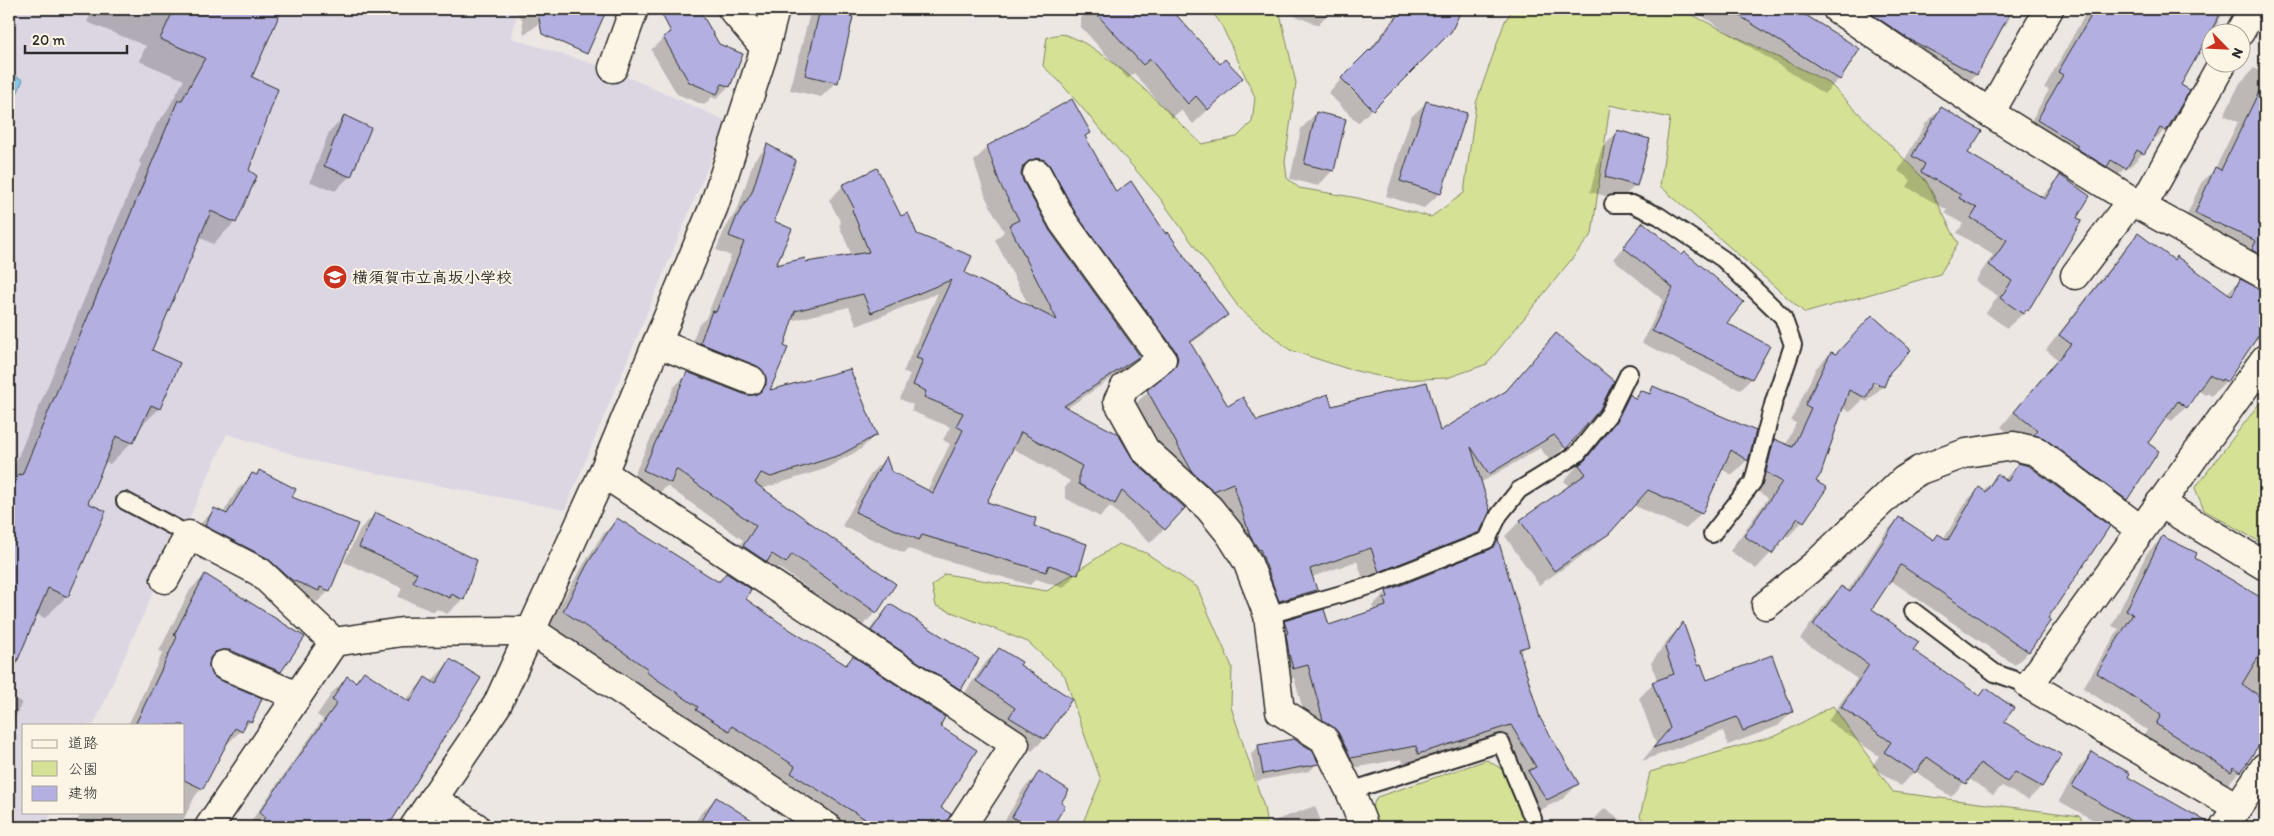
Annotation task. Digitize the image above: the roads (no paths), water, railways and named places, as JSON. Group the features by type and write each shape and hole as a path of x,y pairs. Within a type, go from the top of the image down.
{"street":[{"path":"613,68 634,9"},
{"path":"732,9 765,48"},
{"path":"414,827 497,705 603,473 714,206 765,48 774,9"},
{"path":"1839,9 1990,113 2136,204 2265,275"},
{"path":"1990,113 2049,9"},
{"path":"2246,22 2253,9"},
{"path":"2075,275 2136,204 2217,72"},
{"path":"1036,174 1063,222 1162,359 1125,387 1118,401 1145,450 1209,508 1230,534 1247,561 1268,615 1280,712 1324,739 1350,790 1364,827"},
{"path":"657,343 750,380"},
{"path":"2265,359 2029,685 2231,817 2265,767"},
{"path":"1766,605 1817,563 1904,480 1920,470 1966,453 2013,446 2036,451 2141,530"},
{"path":"603,473 1015,744 961,827"},
{"path":"2160,504 2265,566"},
{"path":"165,579 189,535 260,572 334,642"},
{"path":"209,827 334,642 402,632 532,631 827,827"},
{"path":"224,665 297,696"},
{"path":"433,799 476,827"}],"lane":[{"path":"1613,204 1632,204 1659,216 1723,259 1783,317 1793,345 1774,401 1753,482 1712,534"},
{"path":"1268,615 1373,585 1487,540 1499,515 1519,490 1577,454 1609,414 1629,373"},
{"path":"125,502 189,535"},
{"path":"1913,611 1995,673 2029,685"},
{"path":"1350,790 1501,743 1533,818"}],"water":[{"path":"9,73 23,80 9,112"}],"place":[{"name":"横須賀市立高坂小学校","path":"335,277"}]}
